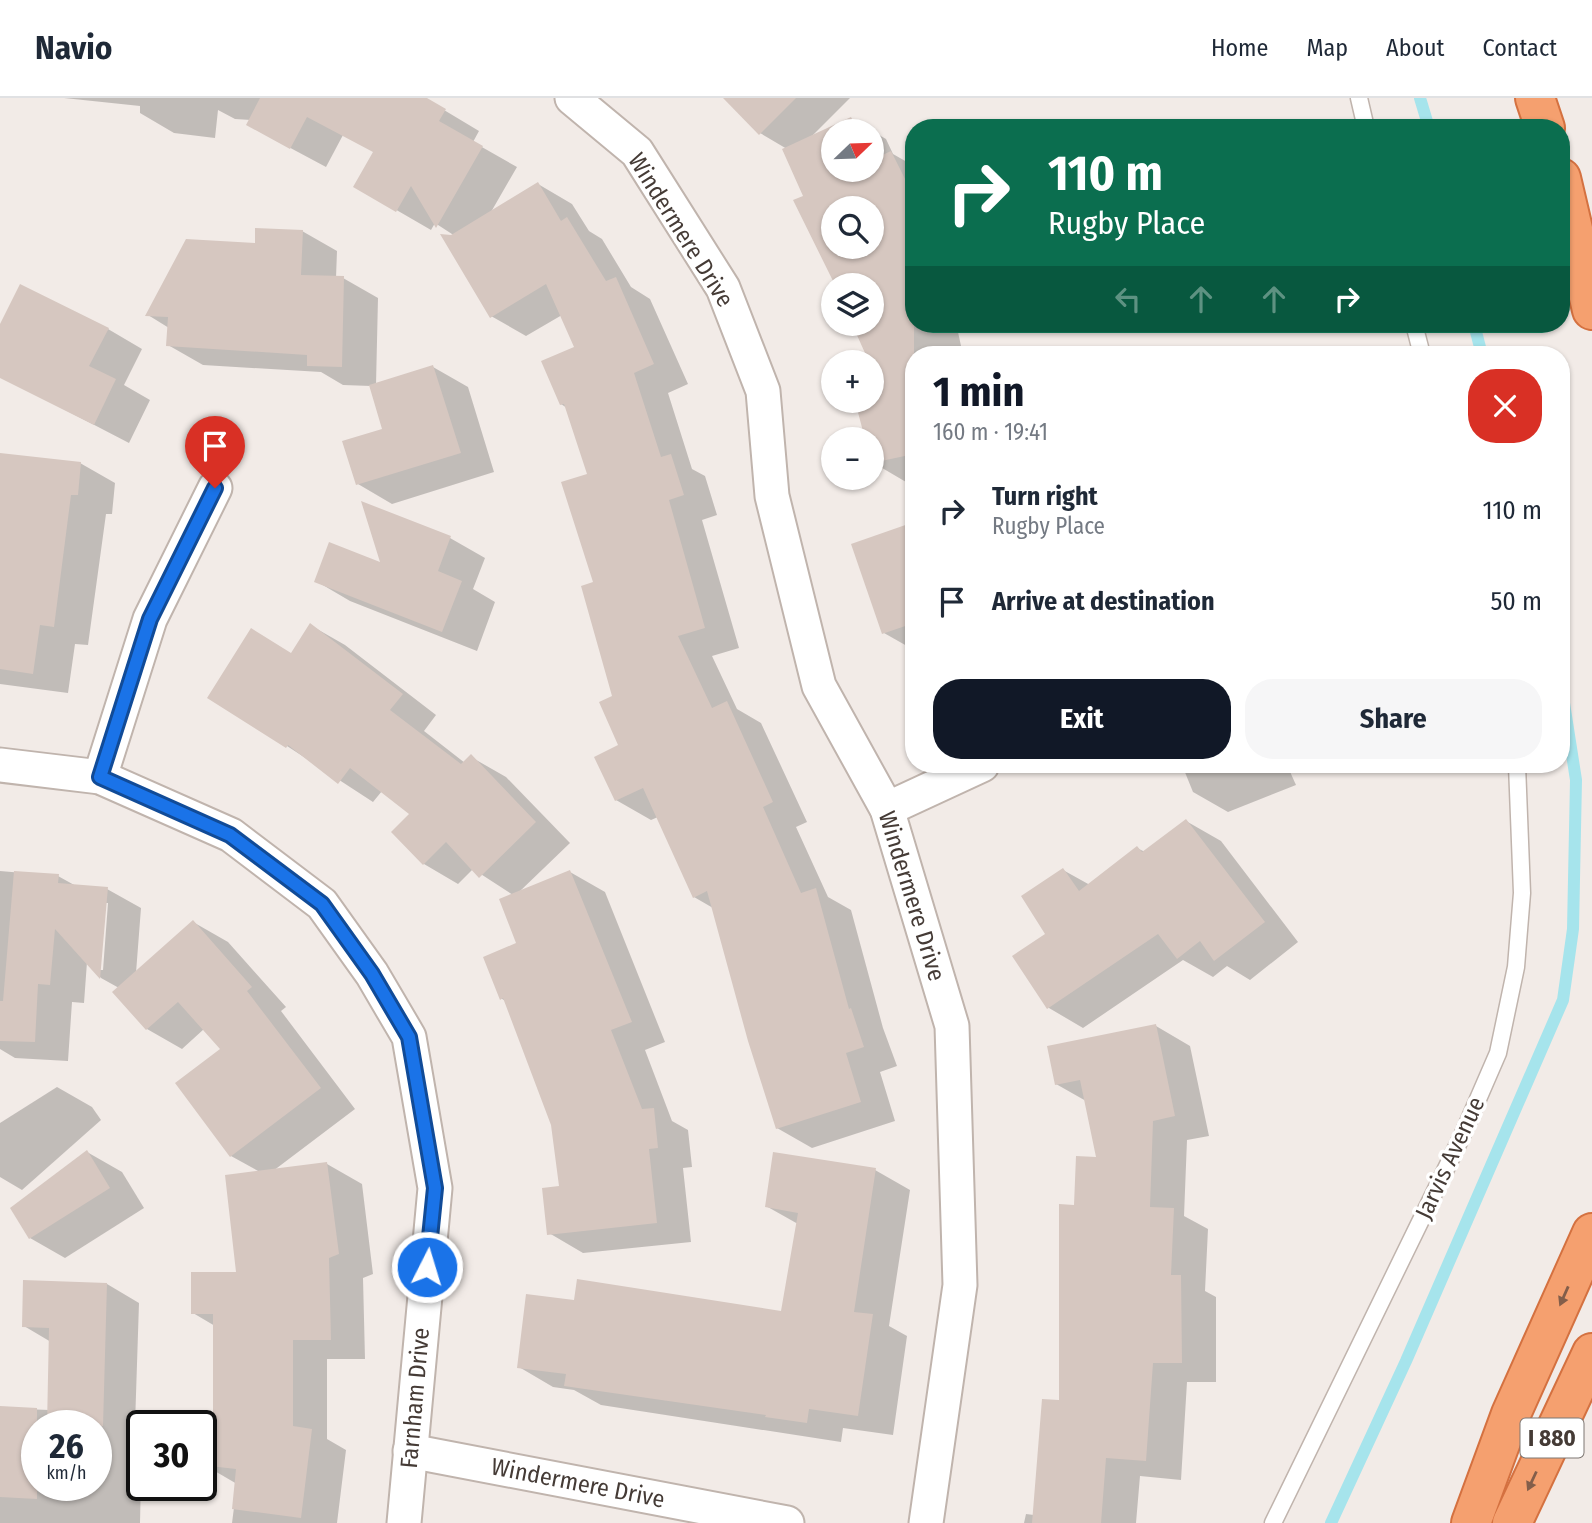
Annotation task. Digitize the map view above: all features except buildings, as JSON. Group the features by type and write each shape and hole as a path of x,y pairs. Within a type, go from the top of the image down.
{"highway":[{"path":"1535,98 1542,119"},
{"path":"1570,216 1592,310"},
{"path":"1471,1523 1511,1414 1592,1233"},
{"name":"I 880","path":"1512,1523 1592,1353"}],"street":[{"name":"Windermere Drive","path":"572,98 637,152 723,288 763,391 772,496 819,686 887,809 953,1026 960,1285 926,1523"},
{"path":"100,777 150,619 215,488"},
{"name":"Farnham Drive","path":"0,765 100,777 230,835 322,904 372,974 409,1037 435,1188 404,1523"},
{"path":"887,809 965,773"},
{"name":"Windermere Drive","path":"410,1451 787,1523"}],"lane":[{"path":"1359,98 1364,119"},
{"name":"Jarvis Avenue","path":"1273,1523 1462,1136 1499,1053 1516,967 1522,893 1517,773"}],"waterway":[{"path":"1420,98 1426,119"},
{"path":"1476,333 1480,346"},
{"path":"1331,1523 1406,1361 1563,1000 1573,929 1576,780 1570,742"}],"route":[{"path":"215,488 150,619 100,777 230,835 322,904 372,974 409,1037 435,1188 427,1267"}]}
